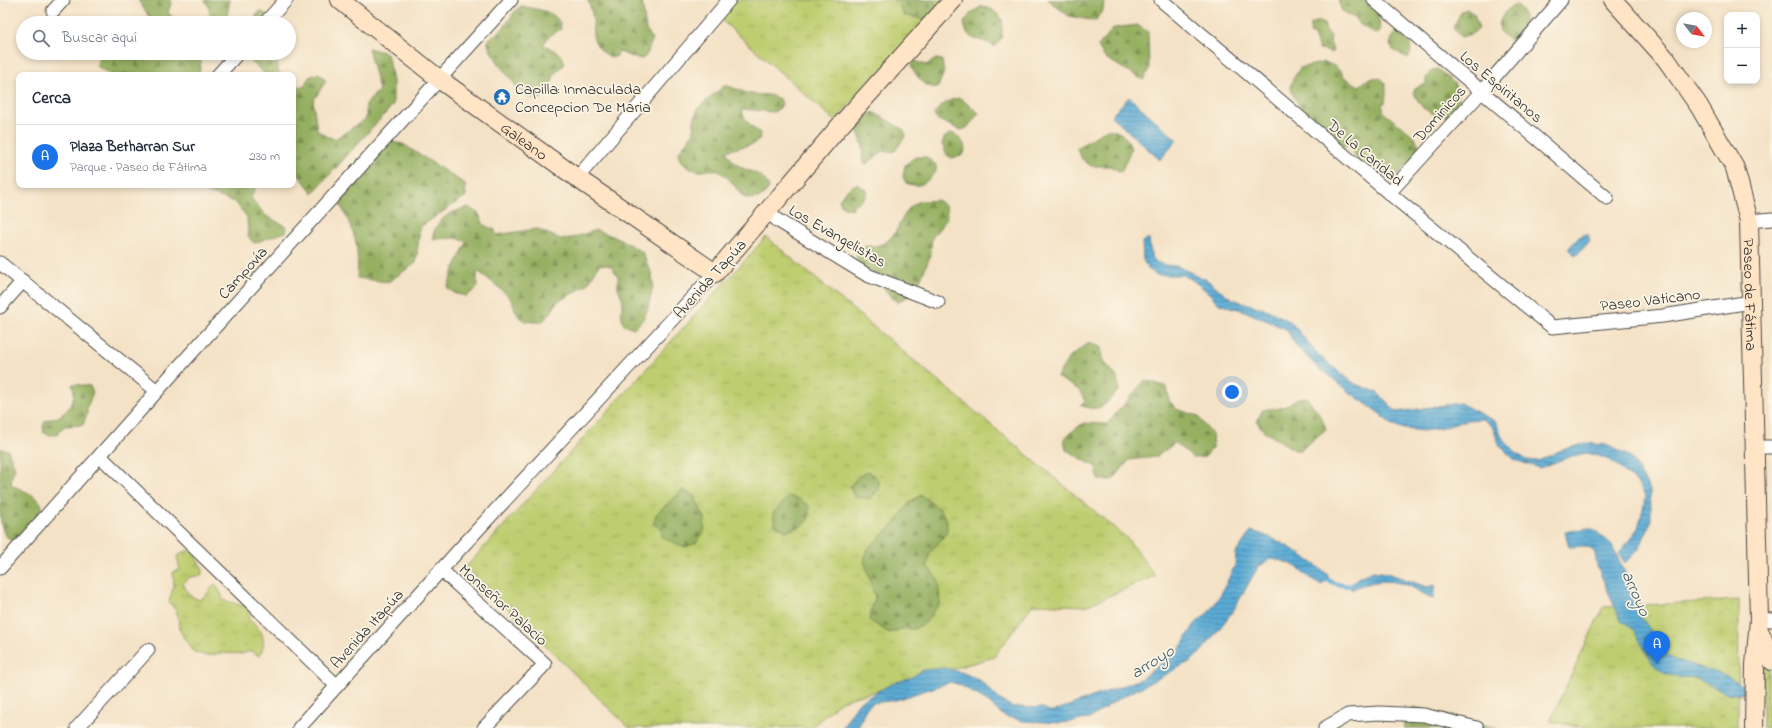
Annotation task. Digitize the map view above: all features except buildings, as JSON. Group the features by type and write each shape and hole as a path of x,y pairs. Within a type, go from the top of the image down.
{"street":[{"path":"53,11 63,0"},
{"path":"271,16 286,0"},
{"name":"Galeano","path":"340,0 438,79 577,178 715,273"},
{"name":"Campovía","path":"0,568 157,391 511,0"},
{"path":"577,178 729,0"},
{"name":"Avenida Tapúa","path":"458,551 715,273 767,211 953,0"},
{"name":"De La Caridad","path":"1161,0 1389,194 1552,327"},
{"name":"Los Espiritanos","path":"1374,0 1607,198"},
{"name":"Dominicos","path":"1389,194 1482,91 1561,0"},
{"name":"Paseo de Fátima","path":"1613,0 1666,59 1700,106 1734,168 1749,221 1750,302 1763,447 1764,623 1772,661"},
{"path":"221,72 232,60"},
{"name":"Los Evangelistas","path":"767,211 777,220 867,275 938,302"},
{"path":"1749,221 1772,219"},
{"path":"0,263 157,391"},
{"path":"0,307 23,281"},
{"name":"Paseo Vaticano","path":"1552,327 1663,316 1750,302"},
{"path":"100,456 337,686"},
{"name":"Avenida Itapúa","path":"299,728 458,551"},
{"name":"Monseñor Palacio","path":"441,570 545,664 484,728"},
{"name":"Paseo de Fátima","path":"1754,728 1755,665 1764,623"},
{"path":"76,728 148,650"},
{"path":"1325,728 1348,715 1379,713 1424,715 1477,728"}],"green space":[{"path":"138,0 172,0 168,13 172,16 148,16"},
{"path":"205,0 230,0 227,16 210,16 208,5"},
{"path":"588,0 642,0 646,30 652,40 646,56 642,59 629,56 618,51 617,56 612,58 602,51 593,37 593,18"},
{"path":"729,0 945,0 835,121 716,15"},
{"path":"893,0 933,0 938,6 929,21 904,15 898,4"},
{"path":"1048,0 1104,0 1103,10 1095,21 1069,16"},
{"path":"1338,0 1367,0 1370,2 1378,15 1380,25 1378,33 1375,34 1359,24 1356,18 1347,15 1342,11"},
{"path":"1513,5 1517,5 1521,8 1524,16 1522,29 1517,37 1513,37 1514,41 1502,34 1499,24 1504,14"},
{"path":"521,6 552,14 560,23 561,29 549,36 543,45 559,54 564,60 565,64 555,73 549,89 541,99 529,97 519,89 492,53 488,43 493,35 504,27 515,11"},
{"path":"982,6 993,10 1002,19 1001,38 994,47 985,41 972,38 966,30 964,23 971,13"},
{"path":"1467,9 1474,14 1479,29 1471,34 1461,37 1453,27 1462,11"},
{"path":"260,11 270,16 256,16"},
{"path":"1319,21 1324,24 1326,30 1331,36 1330,42 1333,51 1331,53 1319,49 1315,38 1310,33 1311,24"},
{"path":"1137,25 1148,32 1149,70 1143,80 1104,57 1098,46 1114,28"},
{"path":"1402,31 1411,46 1409,57 1406,57 1393,50 1390,45 1394,36"},
{"path":"368,48 387,53 393,81 393,105 313,193 296,172 296,87 304,86 309,77 319,73 326,81 313,101 317,130 326,136 335,139 366,119 366,104 379,90"},
{"path":"936,59 942,60 944,72 938,87 934,87 925,84 915,73 911,65 915,61 926,65"},
{"path":"98,60 201,60 199,72 106,72 97,66"},
{"path":"250,60 277,60 279,72 263,72"},
{"path":"1325,62 1336,67 1344,77 1359,86 1367,80 1376,78 1380,78 1385,84 1385,103 1382,103 1384,113 1414,136 1420,147 1417,146 1419,150 1411,163 1406,165 1398,175 1382,174 1365,167 1357,160 1346,144 1344,143 1345,148 1306,119 1292,92 1291,85 1293,79 1300,68"},
{"path":"1438,69 1455,84 1458,97 1463,106 1452,121 1441,114 1438,116 1423,108 1413,93 1415,88 1426,84 1426,78 1432,70"},
{"path":"725,85 750,94 769,95 780,99 782,104 779,109 773,112 742,109 746,120 760,133 759,140 753,144 726,151 731,159 737,164 764,179 769,188 762,197 750,199 743,197 732,182 722,173 713,170 694,170 679,158 679,152 694,132 694,120 698,108"},
{"path":"960,98 979,113 967,128 961,130 936,119 934,114 946,103"},
{"path":"873,112 904,130 906,135 895,151 883,151 866,164 862,159 863,146 857,129 863,118"},
{"path":"1107,129 1116,131 1123,135 1128,141 1131,149 1121,172 1110,166 1091,166 1082,159 1077,148"},
{"path":"949,134 955,134 962,141 965,148 964,154 952,158 947,155 942,144 944,138"},
{"path":"392,142 403,144 465,184 466,196 420,227 416,263 388,282 357,278 355,238 339,202 355,167"},
{"path":"915,157 927,157 936,165 936,172 920,185 911,185 906,183 903,177 905,165"},
{"path":"856,184 867,190 865,196 862,200 851,206 854,208 841,205 839,200 846,191"},
{"path":"206,188 256,188 251,198 266,216 287,227 286,232 254,243 248,237 247,217 235,202 208,193"},
{"path":"937,200 946,206 947,218 932,238 930,257 915,292 897,303 885,290 879,279 864,271 857,260 857,254 865,246 877,245 886,242 897,229 905,214 918,202"},
{"path":"468,207 479,214 484,225 495,230 496,235 537,229 560,239 572,238 596,230 620,239 642,252 652,274 653,285 648,309 643,319 635,328 624,325 621,313 623,300 618,288 618,276 611,266 600,264 587,285 557,302 551,313 542,322 531,322 520,318 514,305 506,294 479,272 477,273 477,288 467,296 456,294 447,288 456,264 467,242 456,238 432,239 437,226 444,217"},
{"path":"766,237 1128,539 1155,576 1086,606 1033,604 994,657 841,701 811,728 629,728 466,567"},
{"path":"1089,343 1101,347 1102,359 1117,377 1119,390 1106,403 1098,408 1087,408 1080,405 1085,401 1079,390 1057,377 1069,357"},
{"path":"1145,380 1167,387 1169,400 1176,409 1198,416 1212,435 1213,447 1205,457 1193,458 1175,443 1156,457 1129,460 1113,480 1098,480 1096,467 1066,450 1064,438 1083,423 1107,424"},
{"path":"72,384 90,386 93,392 83,425 64,426 56,435 44,433 43,427 45,421 60,416 70,406 74,393"},
{"path":"1306,397 1321,416 1326,429 1301,450 1295,450 1265,432 1257,422 1262,411 1280,408 1295,400"},
{"path":"0,450 8,450 15,468 11,479 12,485 33,495 41,503 42,508 38,519 31,527 25,527 21,531 16,541 7,537 1,521 0,502 2,501 0,499"},
{"path":"868,471 877,478 879,490 870,499 854,497 850,486 858,477"},
{"path":"683,490 694,496 705,518 704,532 696,543 685,547 661,537 663,530 653,523 657,513"},
{"path":"921,495 940,509 947,520 947,532 929,554 927,566 938,579 940,603 925,623 914,629 902,629 889,633 869,620 875,597 864,560 868,549 896,522 910,502"},
{"path":"789,496 799,499 809,506 809,519 800,527 786,531 775,525 773,513"},
{"path":"191,550 203,569 201,576 191,577 183,584 189,595 199,600 206,595 215,584 221,593 223,600 247,607 249,612 249,620 258,627 263,636 262,651 259,656 251,651 242,654 220,653 207,656 194,652 185,640 180,630 177,612 169,602 174,585 173,572 180,569 177,557 183,552"},
{"path":"1739,600 1738,728 1587,728 1550,721 1603,607"},
{"path":"1763,664 1768,664 1768,728 1763,728"},
{"path":"1413,707 1497,728 1404,728 1404,719"}],"water":[{"path":"1129,97 1177,140 1160,160 1111,116"},
{"path":"1588,234 1590,241 1576,256 1568,249 1581,235"},
{"path":"1149,239 1151,256 1156,262 1165,265 1177,266 1207,280 1232,299 1268,310 1291,322 1319,356 1355,384 1377,392 1397,412 1460,403 1496,422 1503,439 1516,453 1527,460 1539,461 1559,451 1586,443 1606,445 1631,457 1650,490 1651,522 1639,549 1625,563 1619,554 1638,528 1646,497 1638,484 1609,459 1587,453 1572,456 1539,468 1515,460 1500,446 1492,426 1483,419 1467,420 1443,428 1423,431 1404,429 1391,424 1379,413 1349,392 1326,373 1321,371 1296,346 1286,329 1242,310 1219,304 1209,293 1191,279 1182,275 1157,275 1148,269 1143,260 1142,242"},
{"path":"1587,528 1595,530 1613,547 1627,577 1633,604 1666,654 1676,660 1719,673 1743,685 1743,694 1730,694 1694,678 1668,675 1653,664 1634,631 1627,624 1621,621 1597,566 1595,553 1591,548 1583,546 1569,547 1565,532"},
{"path":"1251,531 1272,538 1291,548 1327,574 1329,579 1321,585 1313,581 1300,569 1283,561 1271,559 1258,567 1233,611 1202,651 1191,661 1117,700 1089,719 1061,723 1023,721 1004,716 984,699 960,685 951,682 896,700 873,703 866,708 858,728 842,728 858,703 891,684 912,677 923,670 946,668 964,673 981,681 1000,700 1013,707 1043,708 1052,712 1141,679 1179,650 1195,624 1210,611 1222,592 1235,565 1236,553"},
{"path":"1373,571 1387,573 1427,587 1435,585 1433,599 1411,587 1388,581 1373,582 1351,590 1350,584 1359,577"}],"waterway":[{"name":"arroyo","path":"1323,578 1334,583 1347,586 1356,584"}],"place":[{"name":"Capilla: Inmaculada Concepcion De Maria","path":"502,97"},
{"name":"Plaza Betharran Sur","path":"1657,664"}]}
